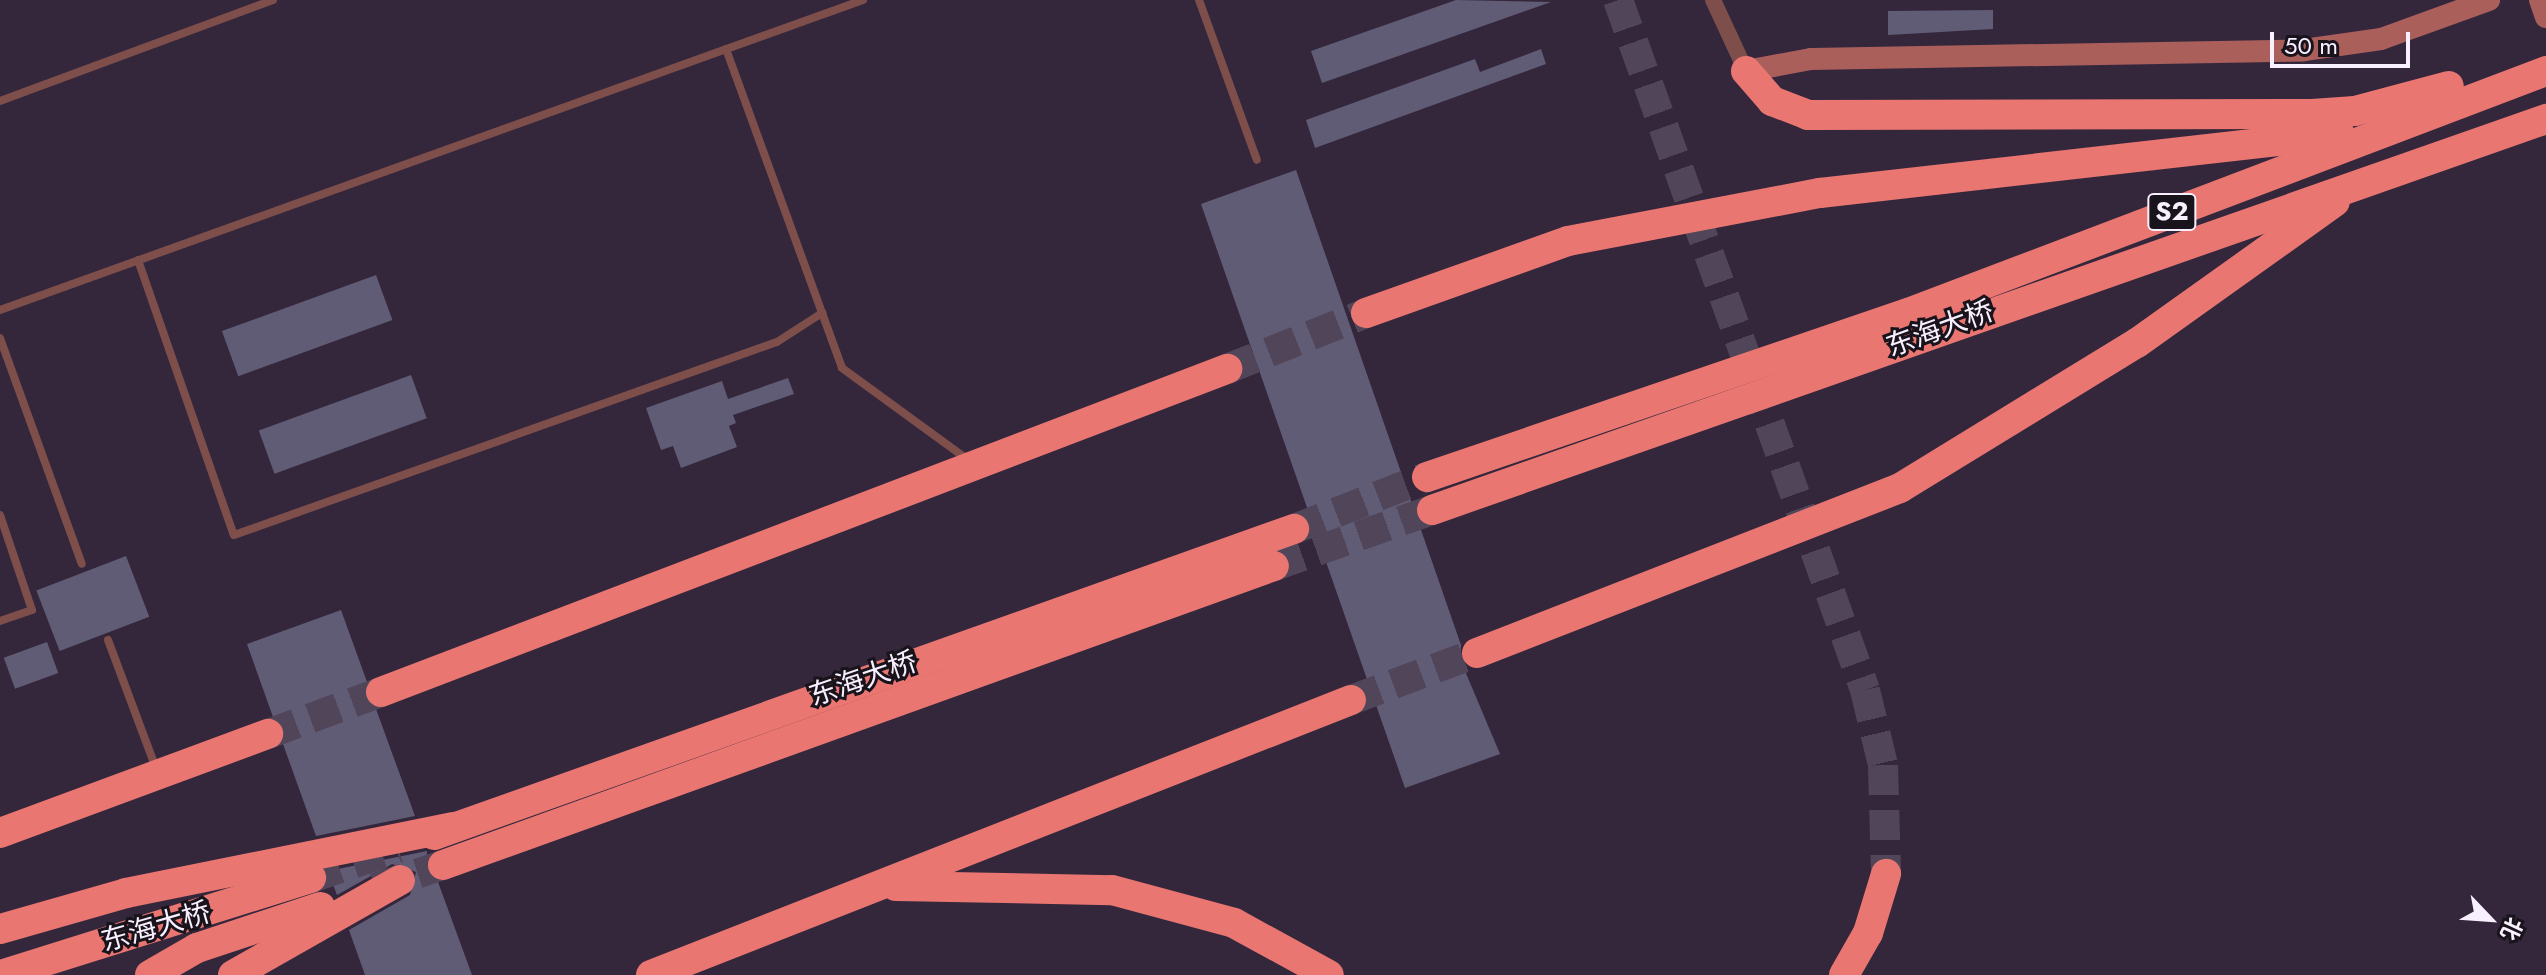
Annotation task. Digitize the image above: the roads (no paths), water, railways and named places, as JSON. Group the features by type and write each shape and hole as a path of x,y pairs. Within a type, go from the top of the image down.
{"highway":[{"path":"1746,71 1772,101 1808,115 2312,114 2399,102 2546,56"},
{"name":"S2","path":"2435,111 2546,71"},
{"path":"1366,313 1568,241 1820,193 2312,139 2435,111"},
{"name":"东海大桥","path":"1427,477 1908,313 2435,111"},
{"path":"2450,153 2546,119"},
{"path":"2450,153 2546,126"},
{"name":"东海大桥","path":"1432,510 2450,153"},
{"path":"1477,653 1900,488 2137,343 2358,186"},
{"path":"381,692 1227,369"},
{"name":"东海大桥","path":"0,929 126,893 446,830 1294,529"},
{"name":"东海大桥","path":"443,865 1274,566"},
{"path":"651,975 1351,700"},
{"path":"0,833 268,734"},
{"path":"1844,975 1868,933 1886,874"},
{"name":"东海大桥","path":"1,975 311,878"},
{"path":"233,975 400,880"},
{"path":"878,886 1112,890 1234,923 1329,975"},
{"name":"东海大桥","path":"150,975 197,948 320,907"}],"main road":[{"path":"1746,71 1811,59 2304,50 2381,39 2489,0"},
{"path":"2540,0 2546,17"}],"street":[{"path":"1713,0 1746,71"}],"lane":[{"path":"0,101 273,0"},
{"path":"0,310 863,0"},
{"path":"1199,0 1257,160"},
{"path":"726,49 842,368 974,464"},
{"path":"138,260 234,535 777,342 822,313"},
{"path":"0,338 82,564"},
{"path":"0,515 32,610 0,621"},
{"path":"108,640 158,775"}],"tunnel":[{"path":"1618,0 1865,690 1883,765 1886,874"},
{"path":"1227,369 1366,313"},
{"path":"1294,529 1427,477"},
{"path":"1274,566 1432,510"},
{"path":"1351,700 1477,653"},
{"path":"268,734 381,692"},
{"path":"311,878 398,848"},
{"path":"375,888 443,865"}]}
